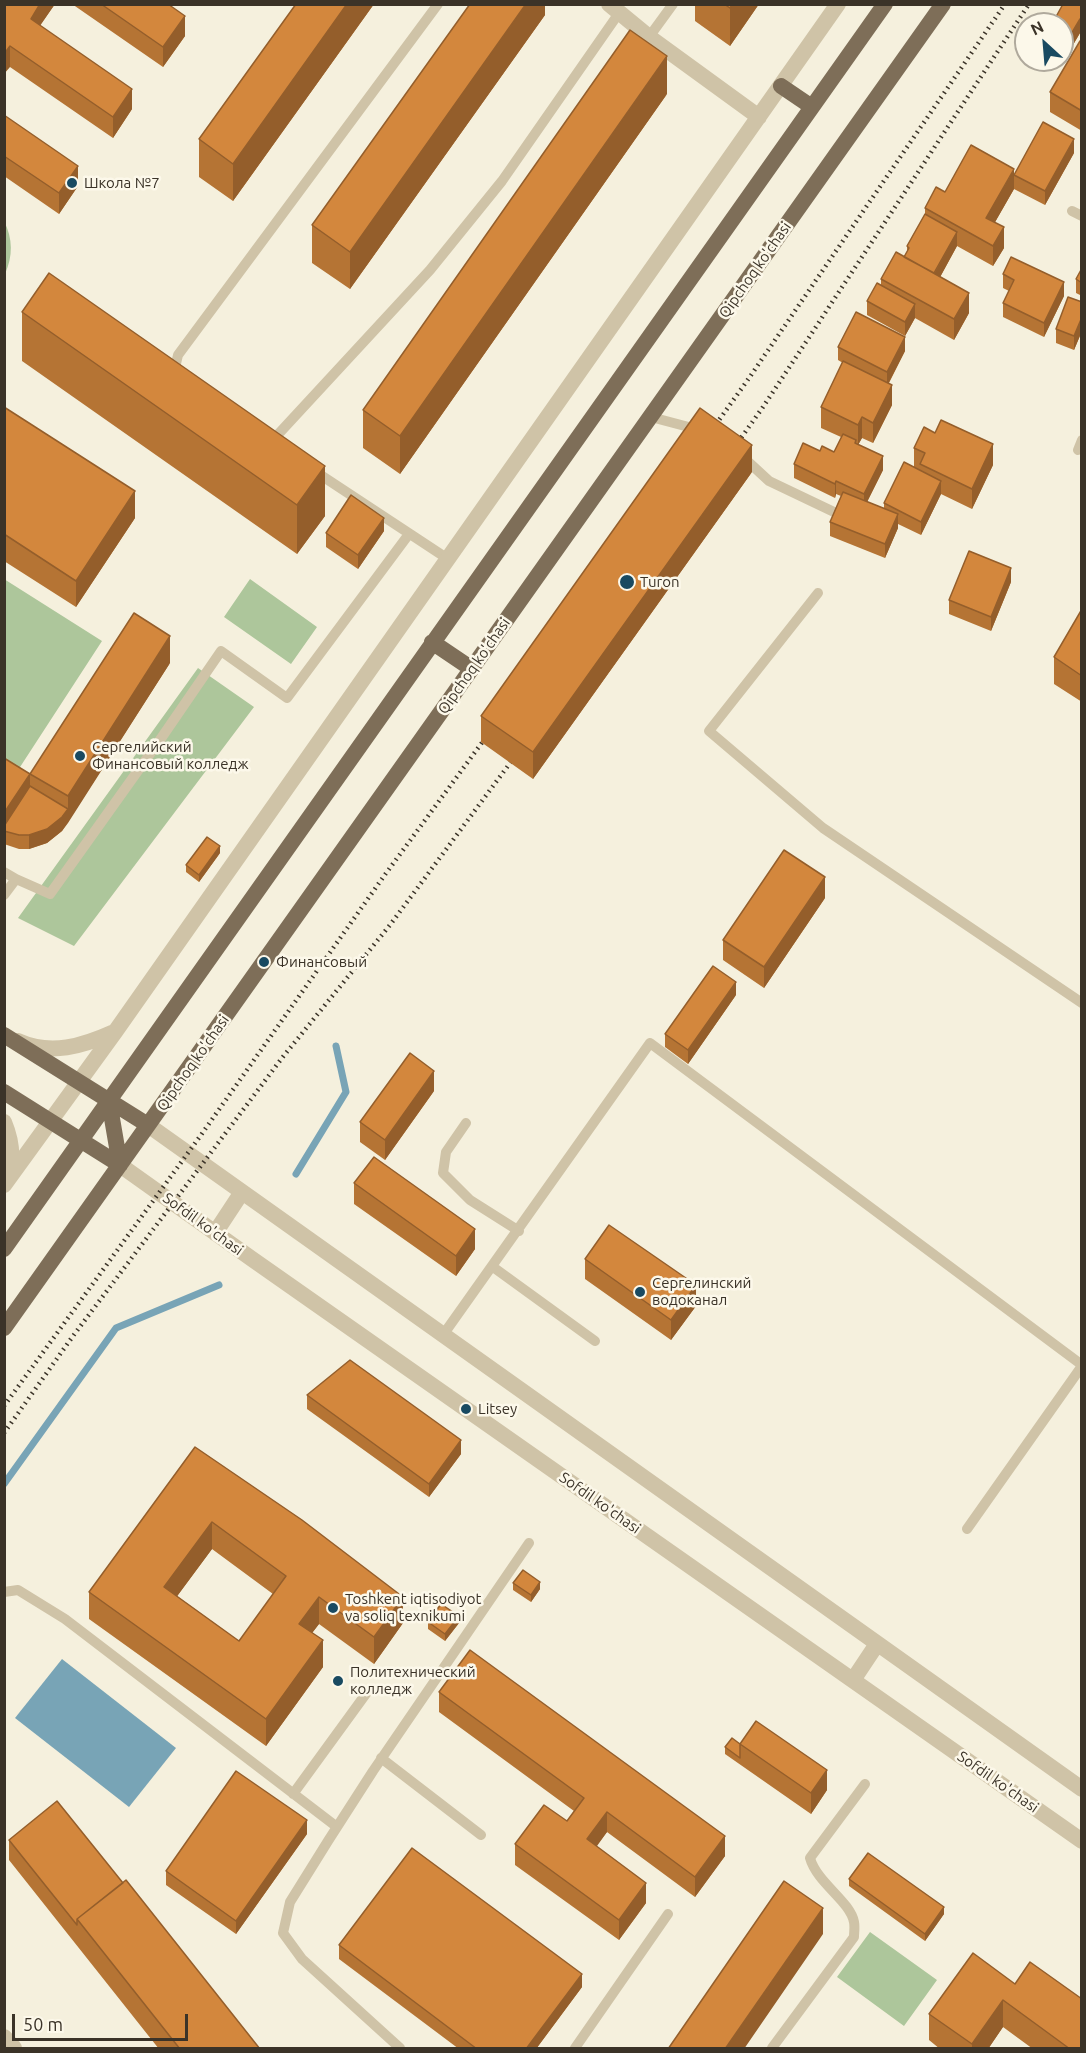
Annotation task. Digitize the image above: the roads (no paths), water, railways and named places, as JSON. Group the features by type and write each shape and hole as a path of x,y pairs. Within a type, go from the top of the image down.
{"main road":[{"path":"4,1249 885,4"},
{"name":"Qipchoq ko'chasi","path":"4,1328 944,4"},
{"path":"781,86 812,107"},
{"path":"432,642 472,669"},
{"path":"6,1036 148,1125"},
{"path":"4,1092 120,1165"},
{"path":"109,1101 120,1165"}],"street":[{"path":"5,1185 838,4"},
{"path":"614,9 759,117"},
{"path":"6,1036 40,1048 59,1049 85,1044 115,1032"},
{"path":"4,1122 11,1141 12,1154 5,1185"},
{"path":"148,1125 1082,1789"},
{"name":"Sofdil ko'chasi","path":"120,1165 1082,1841"},
{"path":"215,1233 242,1192"},
{"path":"852,1680 877,1644"},
{"path":"4,2037 14,2049"}],"lane":[{"path":"183,382 175,368 178,355 438,4"},
{"path":"649,37 673,4"},
{"path":"271,442 444,252 502,181 614,9"},
{"path":"651,417 696,428 710,435"},
{"path":"261,435 280,448"},
{"path":"734,448 769,481 834,512"},
{"path":"300,461 448,559"},
{"path":"4,872 50,894 221,651 287,698 409,534"},
{"path":"818,593 709,730 823,828 1082,1003"},
{"path":"4,895 16,879"},
{"path":"443,1335 519,1231 650,1043 1082,1366 967,1529"},
{"path":"466,1123 446,1152 443,1173 470,1200 519,1231"},
{"path":"493,1267 595,1341"},
{"path":"400,2049 302,1959 283,1933 290,1902 381,1758 529,1543"},
{"path":"4,1593 18,1590 65,1619 337,1827"},
{"path":"293,1794 368,1691"},
{"path":"381,1758 481,1835"},
{"path":"772,2049 854,1937 854,1921 813,1867 810,1858 865,1784"},
{"path":"575,2049 668,1914"}],"water":[{"path":"62,1659 176,1748 129,1807 15,1718"}],"waterway":[{"path":"296,1174 346,1092 336,1046"},
{"path":"4,1484 116,1328 219,1285"}],"railway":[{"path":"709,434 1005,4"},
{"path":"731,452 1029,4"},
{"path":"4,1406 492,729"},
{"path":"4,1433 73,1336 282,1058 390,925 519,751"}],"place":[{"name":"Школа №7","path":"72,183"},
{"name":"Turon","path":"627,582"},
{"name":"Сергелийский Финансовый колледж","path":"80,756"},
{"name":"Финансовый","path":"264,962"},
{"name":"Сергелинский водоканал","path":"640,1292"},
{"name":"Litsey","path":"466,1409"},
{"name":"Toshkent iqtisodiyot va soliq texnikumi","path":"333,1608"},
{"name":"Политехнический колледж","path":"338,1681"}]}
